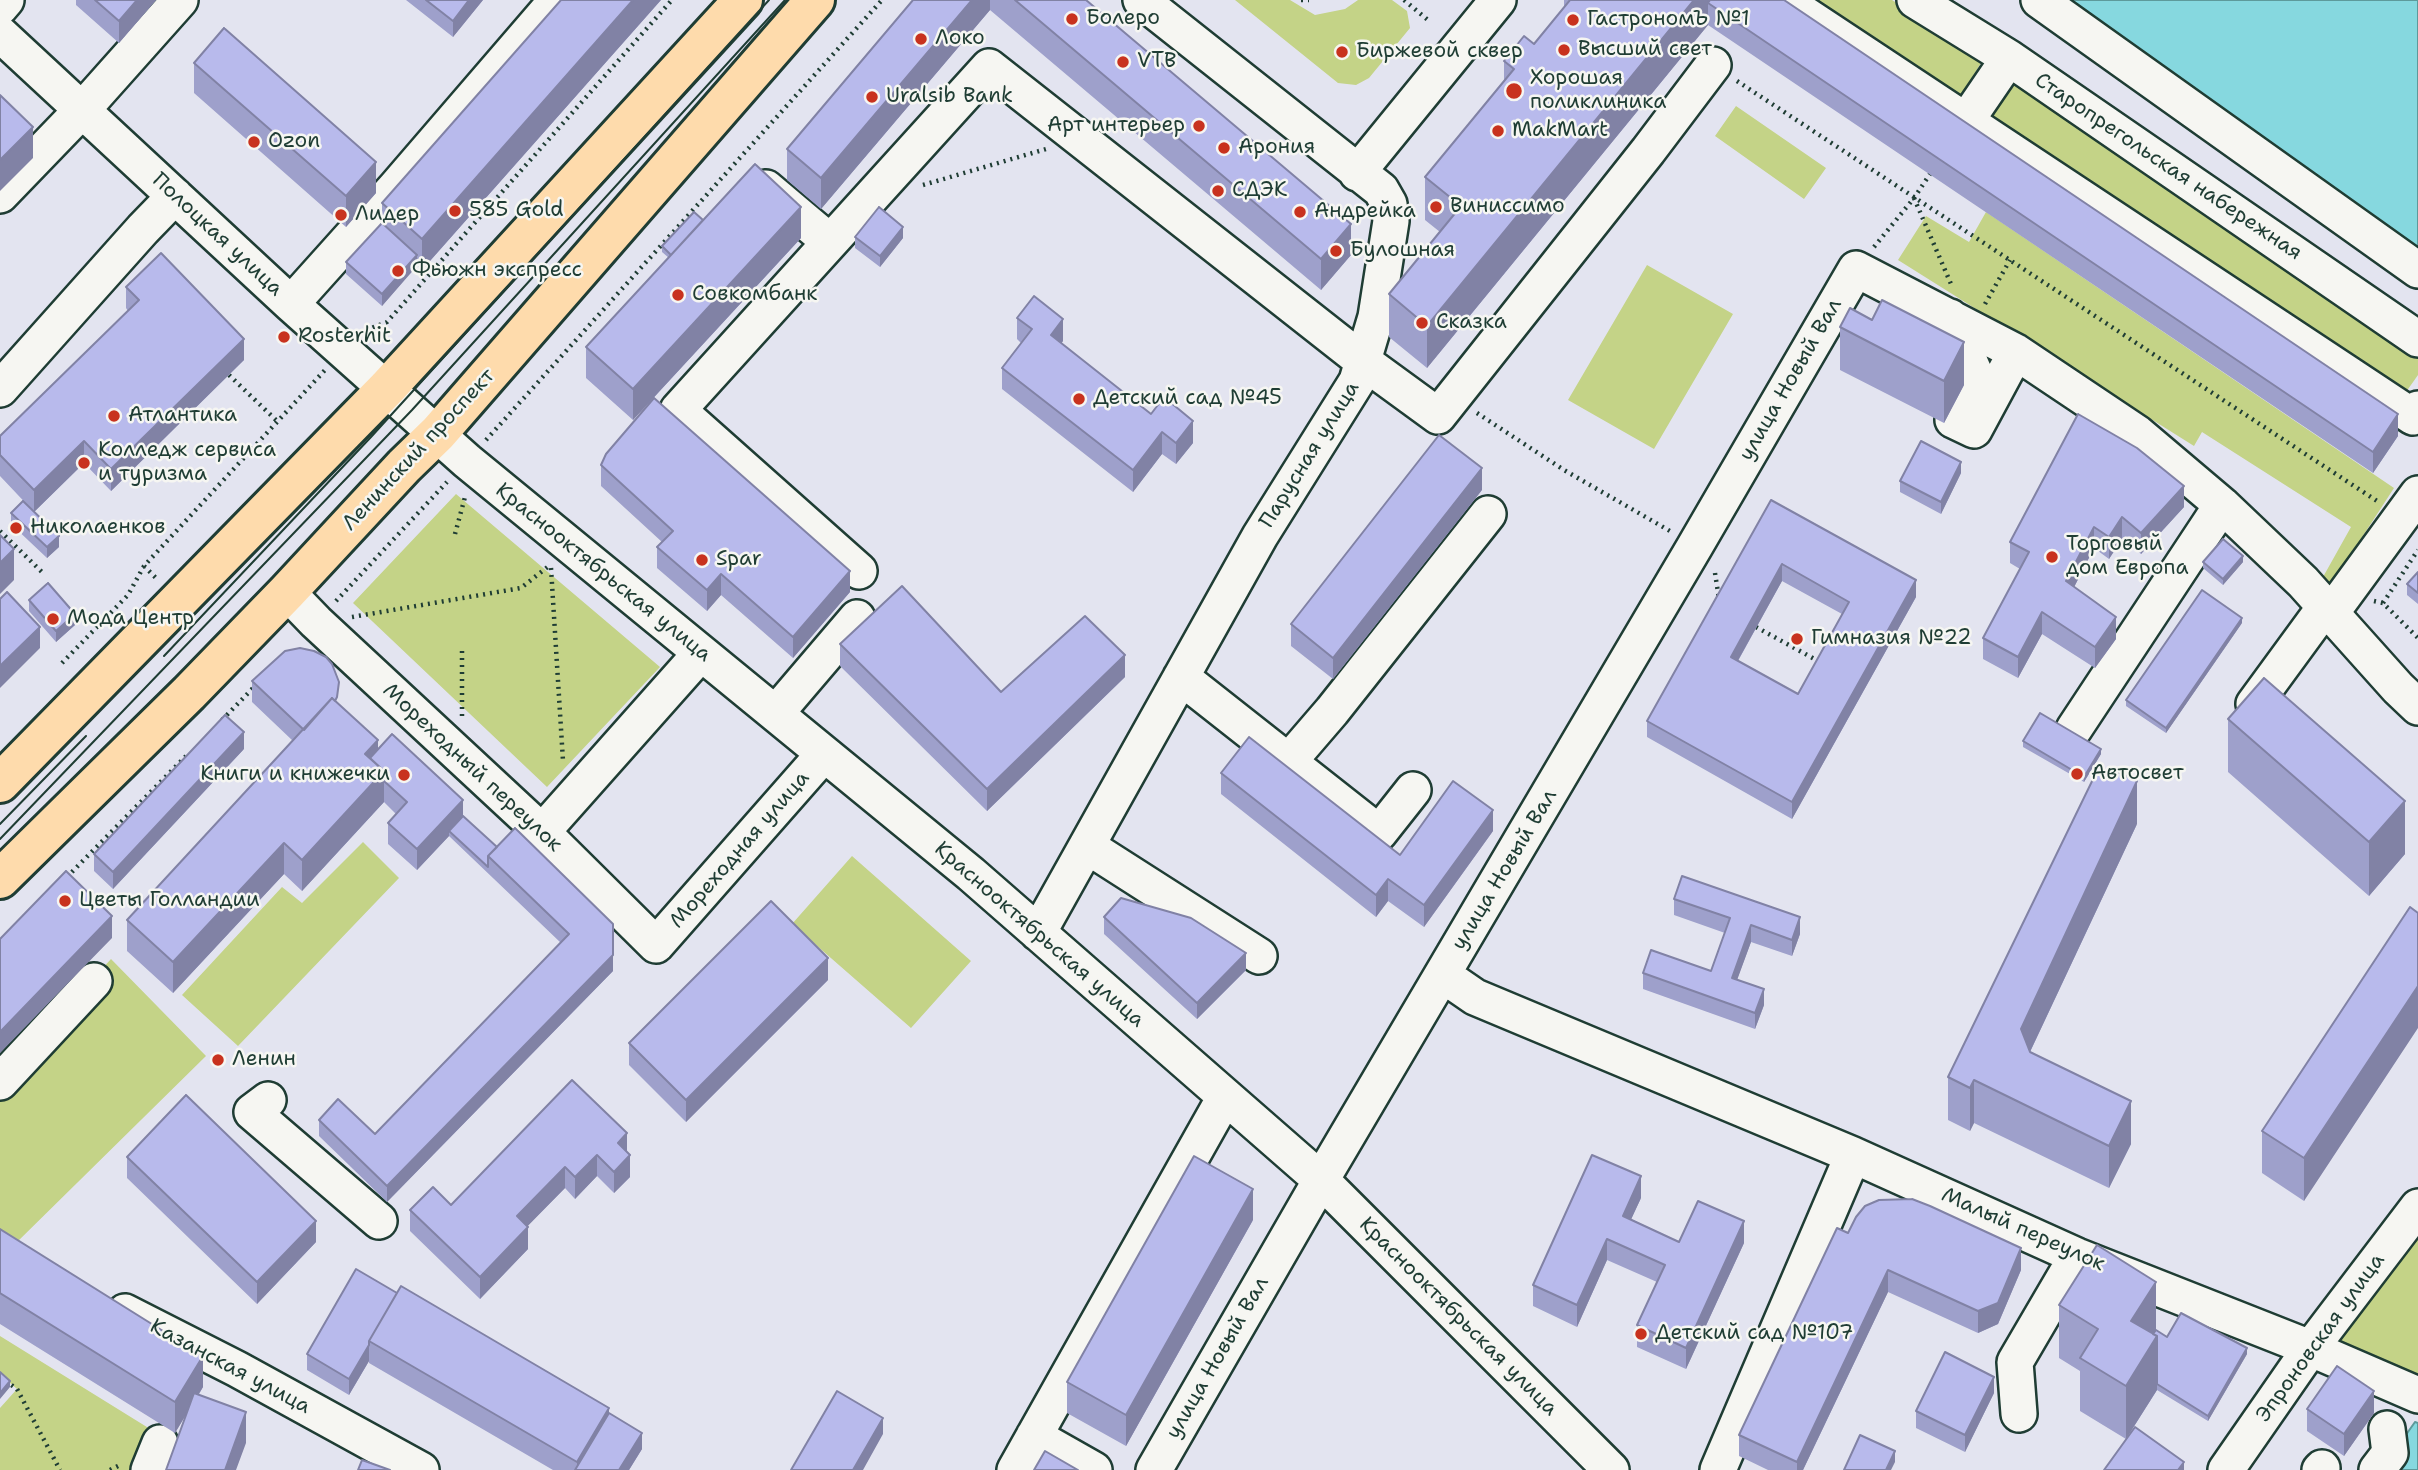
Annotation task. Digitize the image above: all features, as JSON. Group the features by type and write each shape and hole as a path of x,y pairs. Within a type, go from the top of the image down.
{"main road":[{"path":"0,783 387,388 743,0"},
{"name":"Ленинский проспект","path":"0,879 189,693 438,433 814,0"}],"street":[{"path":"0,7 6,0"},
{"path":"0,195 82,110 180,0"},
{"path":"291,304 386,178 557,0"},
{"name":"Парусная улица","path":"1038,933 1260,536 1357,381 1376,317 1391,222 1389,204 1381,190 1141,0"},
{"path":"1357,173 1498,0"},
{"path":"1783,0 2415,413"},
{"name":"Старопрегольская набережная","path":"1914,0 2009,58 2418,339"},
{"path":"2039,0 2418,270"},
{"name":"Полоцкая улица","path":"0,34 291,304 438,433"},
{"path":"1966,121 2009,58"},
{"path":"678,410 989,67 1364,362 1437,416 1713,65"},
{"path":"757,180 830,242"},
{"path":"0,389 175,197"},
{"path":"1856,269 2016,352 2137,433 2333,605 2398,688 2418,707"},
{"name":"улица Новый Вал","path":"1154,1470 1321,1180 1856,269"},
{"path":"1960,323 1976,376 1953,420 1974,430 2016,352"},
{"path":"2070,430 2088,400"},
{"path":"644,419 653,409 678,410 859,571"},
{"name":"Краснооктябрьская улица","path":"438,433 467,461 776,713 1038,933 1321,1180 1611,1470"},
{"path":"2296,741 2254,704 2417,504"},
{"path":"2074,729 2222,505"},
{"path":"1289,761 1332,711 1488,514"},
{"name":"Мореходный переулок","path":"287,592 542,832 656,945"},
{"path":"776,713 857,618"},
{"path":"542,832 701,653"},
{"path":"1181,677 1379,832 1413,790"},
{"name":"Мореходная улица","path":"656,945 824,754"},
{"path":"1087,846 1259,956"},
{"name":"Малый переулок","path":"1443,975 1475,997 1853,1154 2077,1256 2418,1395"},
{"path":"0,1082 94,981"},
{"path":"1015,1470 1225,1097"},
{"path":"268,1100 252,1112 379,1221"},
{"path":"1718,1470 1853,1154"},
{"name":"Эпроновская улица","path":"2226,1470 2310,1349 2418,1207"},
{"path":"2019,1414 2015,1362 2077,1256"},
{"name":"Казанская улица","path":"95,1297 237,1369 421,1470"},
{"path":"2377,1470 2390,1453 2387,1429"},
{"path":"1034,1436 1094,1470"}],"path":[{"path":"62,663 128,595 144,566 359,333 387,322 672,0"},
{"path":"1301,0 1309,0"},
{"path":"1404,0 1427,20"},
{"path":"1713,65 2381,503"},
{"path":"921,186 1079,139"},
{"path":"1856,269 1914,198 1930,174"},
{"path":"1914,198 1960,323"},
{"path":"1960,323 2010,260"},
{"path":"229,375 277,421"},
{"path":"1452,397 1564,470 1679,537"},
{"path":"455,534 467,490"},
{"path":"0,531 44,575"},
{"path":"2383,603 2418,550"},
{"path":"316,622 521,588 551,565 566,804"},
{"path":"1714,568 1720,607"},
{"path":"2333,605 2383,603 2418,638"},
{"path":"1756,627 1824,664"},
{"path":"461,651 463,759"},
{"path":"0,1377 17,1389 60,1470"}],"green space":[{"name":"Биржевой сквер","path":"1235,0 1290,0 1315,15 1345,9 1358,0 1392,0 1407,11 1410,28 1369,78 1356,85 1338,83"},
{"path":"1804,0 1892,0 1984,58 1959,99"},
{"path":"2011,79 2418,356 2418,375 2406,392 1988,116"},
{"path":"1736,106 1826,168 1804,199 1715,136"},
{"path":"1986,212 2394,488 2331,585 2323,577 2351,527 2202,432 2194,446 1898,260 1926,216 1969,242"},
{"path":"1647,265 1733,314 1654,449 1568,400"},
{"path":"456,494 660,667 547,787 353,603"},
{"path":"363,842 399,878 238,1046 182,995 282,887 302,903"},
{"path":"852,856 971,961 911,1028 792,924"},
{"path":"111,959 206,1056 14,1245 0,1237 0,1080"},
{"path":"2418,1207 2418,1395 2310,1349"},
{"path":"0,1336 163,1437 150,1470 0,1470 0,1408 17,1389 0,1374"}],"water":[{"path":"2048,0 2418,0 2418,261"},
{"path":"2415,1422 2418,1423 2418,1470 2381,1470"}],"building":[{"path":"95,0 137,0 119,21"},
{"path":"426,0 469,0 453,21"},
{"path":"561,0 633,0 422,239 382,203"},
{"path":"913,0 972,0 821,178 787,149"},
{"path":"1015,0 1086,0 1351,224 1321,259"},
{"path":"1570,0 1694,0 1427,326 1389,294 1461,206 1425,177 1514,69 1504,61 1524,36 1534,44"},
{"path":"1710,0 1784,0 2398,414 2373,452 1708,3"},
{"path":"224,28 376,162 346,196 194,63"},
{"path":"0,95 33,127 0,160"},
{"path":"755,164 801,207 633,389 586,347"},
{"path":"879,207 903,227 880,256 855,237"},
{"path":"694,212 703,220 671,255 662,246"},
{"path":"382,223 417,255 382,294 346,262"},
{"name":"Атлантика","path":"161,253 244,339 111,469 84,441 34,490 0,455 0,436 139,300 126,287"},
{"path":"1034,296 1063,319 1051,335 1151,414 1164,397 1193,421 1176,443 1162,432 1133,470 1002,368 1032,329 1017,318"},
{"path":"1882,300 1964,342 1944,381 1840,327 1850,308 1872,320"},
{"path":"654,398 850,571 793,637 721,574 707,590 657,547 673,531 601,465 606,454"},
{"name":"Торговый дом Европа","path":"2078,414 2137,448 2184,486 2141,533 2122,517 2109,537 2094,527 2066,581 2116,617 2095,647 2042,612 2018,657 1983,638 2029,552 2010,542"},
{"path":"1439,435 1482,468 1333,658 1291,624"},
{"path":"1921,441 1961,462 1941,502 1900,481"},
{"path":"1771,500 1916,580 1792,802 1647,721","holes":["1782,564 1849,602 1798,694 1731,657"]},
{"path":"23,501 59,536 47,547 11,513"},
{"path":"0,535 14,549 0,563"},
{"path":"2223,539 2243,556 2223,579 2203,562"},
{"path":"2418,572 2418,593 2407,584"},
{"path":"48,583 75,614 56,631 29,600"},
{"path":"902,586 1001,692 1085,616 1125,655 987,789 840,644"},
{"path":"2202,590 2242,618 2166,728 2126,700"},
{"path":"7,592 40,627 0,666 0,599"},
{"path":"300,648 326,657 339,682 335,701 332,698 304,730 252,681 285,651"},
{"path":"2264,678 2405,801 2369,842 2228,719"},
{"path":"332,698 378,740 365,754 384,771 302,860 284,843 173,962 127,920"},
{"path":"2040,713 2101,749 2084,777 2023,741"},
{"path":"225,715 244,732 113,872 94,854"},
{"path":"392,734 463,800 417,849 388,823 407,802 384,781 384,771 370,758"},
{"path":"1249,737 1400,855 1453,781 1493,810 1424,905 1388,879 1376,895 1221,773"},
{"path":"2097,771 2115,779 2118,772 2137,781 2021,1029 2030,1052 2131,1101 2109,1146 1974,1080 1970,1088 1948,1077"},
{"path":"463,816 497,847 488,856 488,867 449,831"},
{"path":"515,828 613,924 613,955 387,1186 319,1120 338,1099 375,1134 569,934 488,856"},
{"path":"66,871 112,916 0,1032 0,939"},
{"path":"1682,876 1800,917 1792,940 1751,925 1732,978 1764,989 1755,1013 1643,973 1651,950 1711,971 1730,918 1674,899"},
{"path":"1121,898 1191,918 1246,953 1197,1003 1104,917"},
{"path":"771,901 828,958 686,1100 629,1043"},
{"path":"2410,907 2418,913 2418,986 2304,1158 2262,1131"},
{"path":"572,1080 627,1133 618,1143 630,1155 614,1172 597,1155 575,1177 565,1167 517,1216 528,1227 480,1277 410,1210 433,1187 451,1205"},
{"path":"186,1095 316,1221 257,1282 127,1157"},
{"path":"1592,1155 1641,1176 1623,1216 1679,1242 1698,1201 1744,1221 1686,1348 1637,1325 1665,1265 1607,1239 1577,1305 1533,1285"},
{"path":"1194,1156 1253,1189 1126,1415 1067,1382"},
{"path":"1912,1199 2021,1248 1998,1303 1978,1311 1888,1270 1797,1462 1739,1435 1837,1228 1848,1233 1865,1206 1879,1200"},
{"path":"0,1229 203,1356 175,1402 0,1293"},
{"path":"2097,1245 2156,1282 2131,1321 2157,1336 2126,1386 2080,1358 2098,1329 2059,1305"},
{"path":"356,1269 397,1293 349,1379 307,1354"},
{"path":"401,1286 609,1408 577,1462 369,1341"},
{"path":"2181,1313 2247,1348 2208,1416 2157,1384 2157,1336 2153,1334 2156,1330 2167,1337"},
{"path":"1945,1352 1994,1377 1965,1435 1916,1411"},
{"path":"2337,1366 2374,1391 2344,1434 2307,1409"},
{"path":"0,1372 10,1381 0,1393"},
{"path":"837,1391 883,1418 853,1470 791,1470"},
{"path":"194,1393 246,1412 225,1470 166,1470"},
{"path":"609,1413 642,1433 619,1470 575,1470"},
{"path":"2135,1427 2184,1462 2178,1470 2104,1470"},
{"path":"1860,1435 1895,1451 1886,1470 1844,1470"},
{"path":"1045,1451 1078,1470 1034,1470"},
{"path":"362,1460 390,1470 358,1470"}],"tram line":[{"path":"164,656 371,437 769,0"},
{"path":"0,839 412,410 785,0"},
{"path":"0,824 86,736"}],"place":[{"name":"Болеро","path":"1072,19"},
{"name":"ГастрономЪ №1","path":"1573,20"},
{"name":"Локо","path":"921,39"},
{"name":"Высший свет","path":"1564,50"},
{"name":"Биржевой сквер","path":"1342,52"},
{"name":"VTB","path":"1123,62"},
{"name":"Хорошая поликлиника","path":"1514,91"},
{"name":"Uralsib Bank","path":"872,97"},
{"name":"Арт интерьер","path":"1199,126"},
{"name":"MakMart","path":"1498,131"},
{"name":"Ozon","path":"254,142"},
{"name":"Арония","path":"1224,148"},
{"name":"СДЭК","path":"1218,191"},
{"name":"Виниссимо","path":"1436,207"},
{"name":"585 Gold","path":"455,211"},
{"name":"Андрейка","path":"1300,212"},
{"name":"Лидер","path":"341,215"},
{"name":"Булошная","path":"1336,251"},
{"name":"Фьюжн экспресс","path":"398,271"},
{"name":"Совкомбанк","path":"678,295"},
{"name":"Сказка","path":"1422,323"},
{"name":"Rosterhit","path":"284,337"},
{"name":"Детский сад №45","path":"1079,399"},
{"name":"Атлантика","path":"114,416"},
{"name":"Колледж сервиса и туризма","path":"84,463"},
{"name":"Николаенков","path":"16,528"},
{"name":"Торговый дом Европа","path":"2052,557"},
{"name":"Spar","path":"702,560"},
{"name":"Мода Центр","path":"53,619"},
{"name":"Гимназия №22","path":"1797,639"},
{"name":"Автосвет","path":"2077,774"},
{"name":"Книги и книжечки","path":"404,775"},
{"name":"Цветы Голландии","path":"65,901"},
{"name":"Ленин","path":"218,1060"},
{"name":"Детский сад №107","path":"1641,1334"}]}
